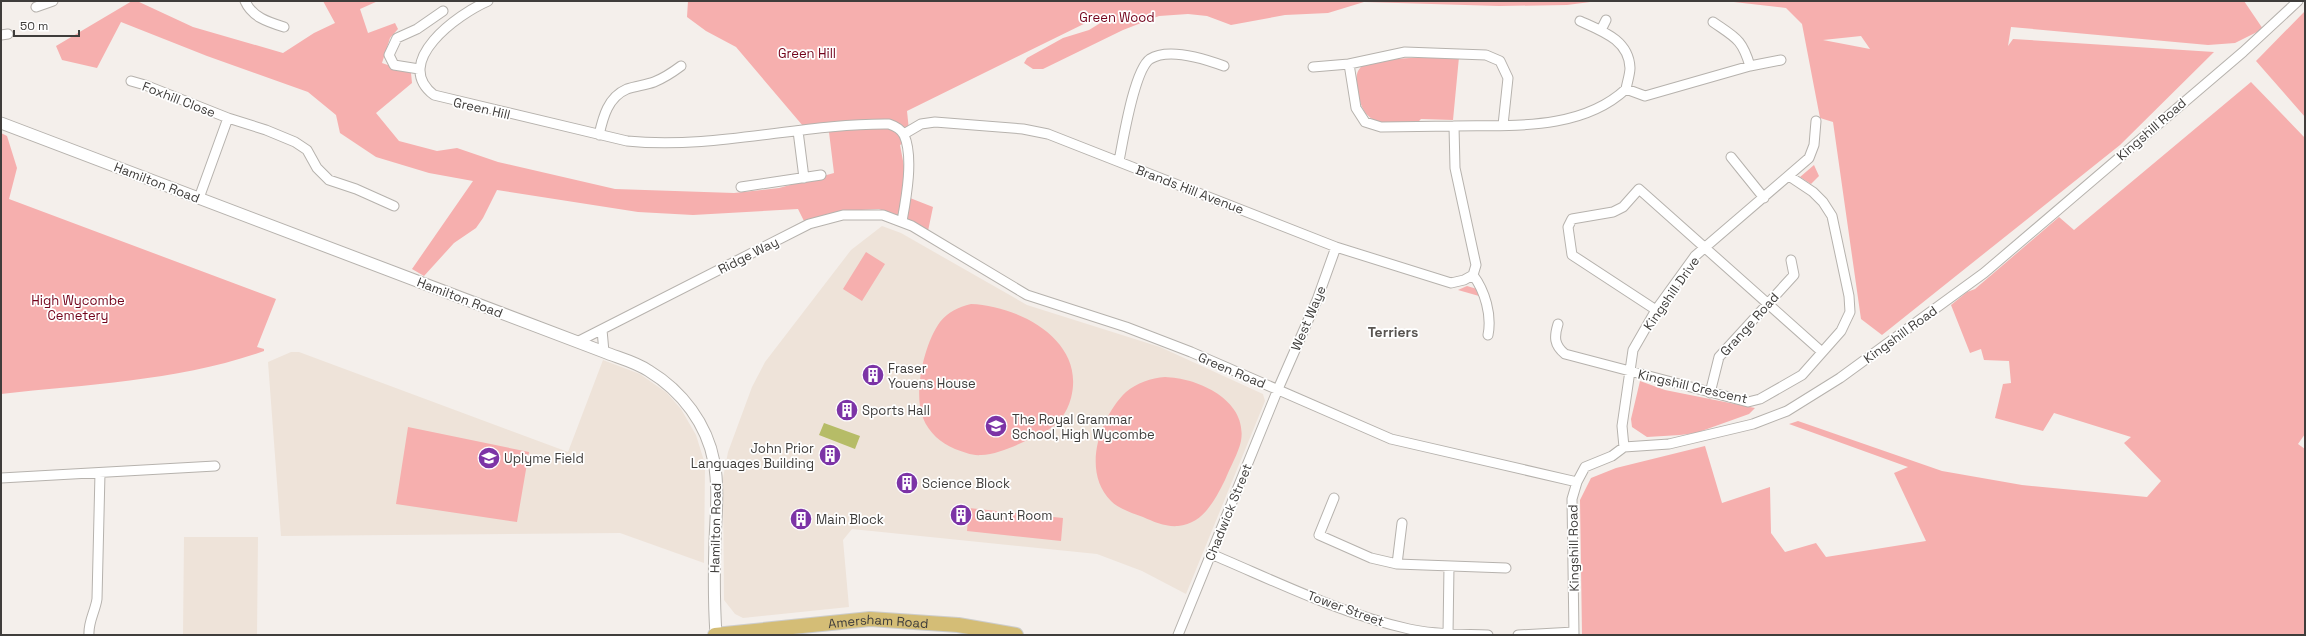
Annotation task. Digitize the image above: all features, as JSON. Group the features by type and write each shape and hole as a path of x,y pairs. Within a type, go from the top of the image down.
{"main road":[{"name":"Amersham Road","path":"716,635 870,619 958,625 1016,635"}],"street":[{"path":"36,7 53,1"},
{"path":"245,1 248,8 264,22 284,27"},
{"path":"443,11 417,29 400,36 390,50 389,59 394,65 418,69 425,53 435,40 460,16 488,1"},
{"name":"Kingshill Road","path":"1574,634 1572,499 1577,482 1585,467 1612,456 1624,447 1669,444 1753,424 1787,411 1840,378 1984,273 2243,52 2298,1"},
{"path":"1601,30 1606,20"},
{"path":"1349,64 1356,108 1365,122 1381,127 1536,125 1597,110 1612,102 1626,89 1630,68 1623,45 1601,30 1580,21"},
{"path":"1713,22 1735,37 1744,48 1750,66"},
{"path":"1313,67 1349,64 1405,52 1486,55 1500,61 1508,78 1502,125"},
{"path":"1119,161 1140,75 1150,59 1167,53 1202,58 1224,66"},
{"path":"1626,89 1645,96 1750,66 1781,60"},
{"path":"599,135 609,104 618,95 627,90 656,81 681,66"},
{"name":"Green Hill","path":"418,69 428,91 440,98 627,142 673,144 798,131 889,124 898,128 904,134"},
{"name":"Foxhill Close","path":"130,81 145,85 154,90 228,118 266,130 295,142 307,150 317,168 330,180 356,188 394,206"},
{"name":"Foxhill Close","path":"199,198 228,118"},
{"name":"Kingshill Drive","path":"1624,447 1622,426 1633,350 1656,310 1695,256 1809,158 1814,145 1816,121"},
{"name":"Brands Hill Avenue","path":"904,134 921,124 934,122 1023,129 1048,134 1336,247 1451,283 1464,280 1473,275"},
{"name":"Hamilton Road","path":"1,123 648,370 680,394 696,416 707,440 714,462 716,488 714,603 716,635"},
{"path":"1454,126 1455,168 1476,265 1473,275 1482,287 1490,325 1488,335"},
{"path":"798,131 804,178"},
{"path":"902,222 908,172 904,134"},
{"path":"1731,157 1764,198"},
{"path":"741,187 804,178 821,174"},
{"name":"Kingshill Crescent","path":"1558,324 1554,335 1558,348 1565,354 1748,402 1760,399 1802,375 1841,331 1850,312 1849,296 1832,216 1823,202 1813,192 1789,176"},
{"path":"1656,310 1572,255 1568,227 1572,219 1613,212 1623,207 1639,189 1822,352"},
{"name":"Ridge Way","path":"577,342 809,224 827,218 856,214 883,215 902,222"},
{"name":"Green Road","path":"902,222 1027,295 1126,327 1278,389 1391,439 1577,482"},
{"name":"West Waye","path":"1278,389 1317,300 1336,247"},
{"name":"Grange Road","path":"1710,393 1719,357 1794,274 1790,260"},
{"path":"602,330 604,352"},
{"name":"Chadwick Street","path":"1178,635 1278,389"},
{"path":"1,478 215,466"},
{"path":"89,635 89,624 96,608 97,599 100,473"},
{"path":"1334,498 1319,535 1371,558 1397,564 1506,568"},
{"path":"1397,564 1402,523"},
{"name":"Tower Street","path":"1211,554 1364,617 1410,629 1448,634 1488,635"},
{"path":"1448,634 1449,566"},
{"path":"1518,635 1574,634"}],"shaded area":[{"name":"The Royal Grammar School, High Wycombe","path":"882,226 901,233 1027,305 1160,347 1263,394 1265,401 1186,594 1142,571 1097,554 852,529 843,540 849,607 743,618 735,614 724,600 723,478 728,452 752,387 765,362 851,250"},
{"name":"Uplyme Field","path":"291,352 299,352 568,452 603,360 640,374 667,393 681,409 696,435 705,464 704,563 620,533 281,536 268,362"},
{"path":"824,423 860,436 855,449 819,435"},
{"path":"184,537 258,537 257,635 183,635"}],"green space":[{"name":"Green Wood","path":"132,1 137,1 193,27 283,53 314,33 335,23 323,1 378,1 360,9 368,33 395,23 398,29 390,38 382,63 411,73 412,83 376,113 399,141 437,151 457,148 498,162 615,189 734,193 779,188 834,173 828,124 803,126 736,47 706,31 687,17 688,1 1598,1 1567,5 1499,6 1364,2 1328,13 1285,15 1231,25 1207,16 1188,14 1159,16 1123,30 1043,69 1033,69 1024,63 1027,58 1063,38 1089,30 1102,22 1102,15 907,111 910,140 900,145 910,198 933,207 928,231 879,209 844,211 804,221 798,209 693,215 638,212 497,190 483,218 476,228 454,243 424,276 412,269 473,181 429,173 376,157 340,133 336,115 308,92 207,56 121,22 97,68 62,60 56,46"},
{"path":"1725,1 2244,1 2263,29 2235,43 2208,45 2011,27 2008,46 2013,39 2214,52 2120,145 1882,335 1861,319 1833,122 1820,118 1802,24 1786,8","holes":["1861,36 1870,49 1823,40"]},
{"path":"2305,11 2305,117 2256,61"},
{"path":"1443,56 1459,57 1453,120 1421,119 1418,122 1386,123 1370,118 1365,112 1360,102 1356,83 1357,74 1362,66 1394,59"},
{"path":"2251,82 2305,138 2305,434 2298,444 2305,449 2305,635 1582,635 1580,500 1591,478 1616,468 1705,446 1722,503 1770,487 1771,533 1785,552 1816,543 1826,557 1926,541 1894,473 1908,467 1789,424 1798,421 1942,471 2022,485 2147,497 2161,481 2124,443 2131,437 2054,413 2043,431 1995,418 2003,384 2011,383 2009,361 1984,360 1981,349 1970,353 1951,305 1967,292 1975,289 2059,217 2074,230"},
{"name":"High Wycombe Cemetery","path":"1,133 7,136 17,168 9,199 276,299 257,347 264,349 264,351 200,369 167,375 101,384 1,394"},
{"path":"1814,165 1819,176 1811,184 1800,177"},
{"path":"866,252 885,264 862,301 843,289"},
{"path":"1467,286 1477,289 1479,296 1458,290"},
{"path":"971,304 990,306 1009,311 1028,319 1045,330 1059,343 1068,359 1073,377 1071,398 1064,414 1054,426 1013,446 997,452 981,455 971,454 955,449 936,437 923,418 919,396 925,355 934,331 943,318 958,308"},
{"path":"1155,378 1178,378 1192,382 1218,394 1229,403 1237,414 1241,427 1241,441 1238,451 1225,480 1212,503 1201,516 1194,521 1178,526 1169,526 1156,522 1114,504 1102,489 1097,475 1096,460 1098,445 1108,415 1126,392 1135,386"},
{"path":"1640,381 1665,390 1755,408 1749,414 1696,433 1647,437 1632,427 1631,419"},
{"path":"408,427 529,452 517,522 396,504"},
{"path":"969,508 1063,518 1061,541 967,531"}],"place":[{"name":"Fraser Youens House","path":"873,375"},
{"name":"Sports Hall","path":"847,410"},
{"name":"The Royal Grammar School, High Wycombe","path":"996,426"},
{"name":"John Prior Languages Building","path":"830,455"},
{"name":"Uplyme Field","path":"489,458"},
{"name":"Science Block","path":"907,483"},
{"name":"Gaunt Room","path":"961,515"},
{"name":"Main Block","path":"801,519"}],"district":[{"name":"Terriers","path":"1393,332"}]}
